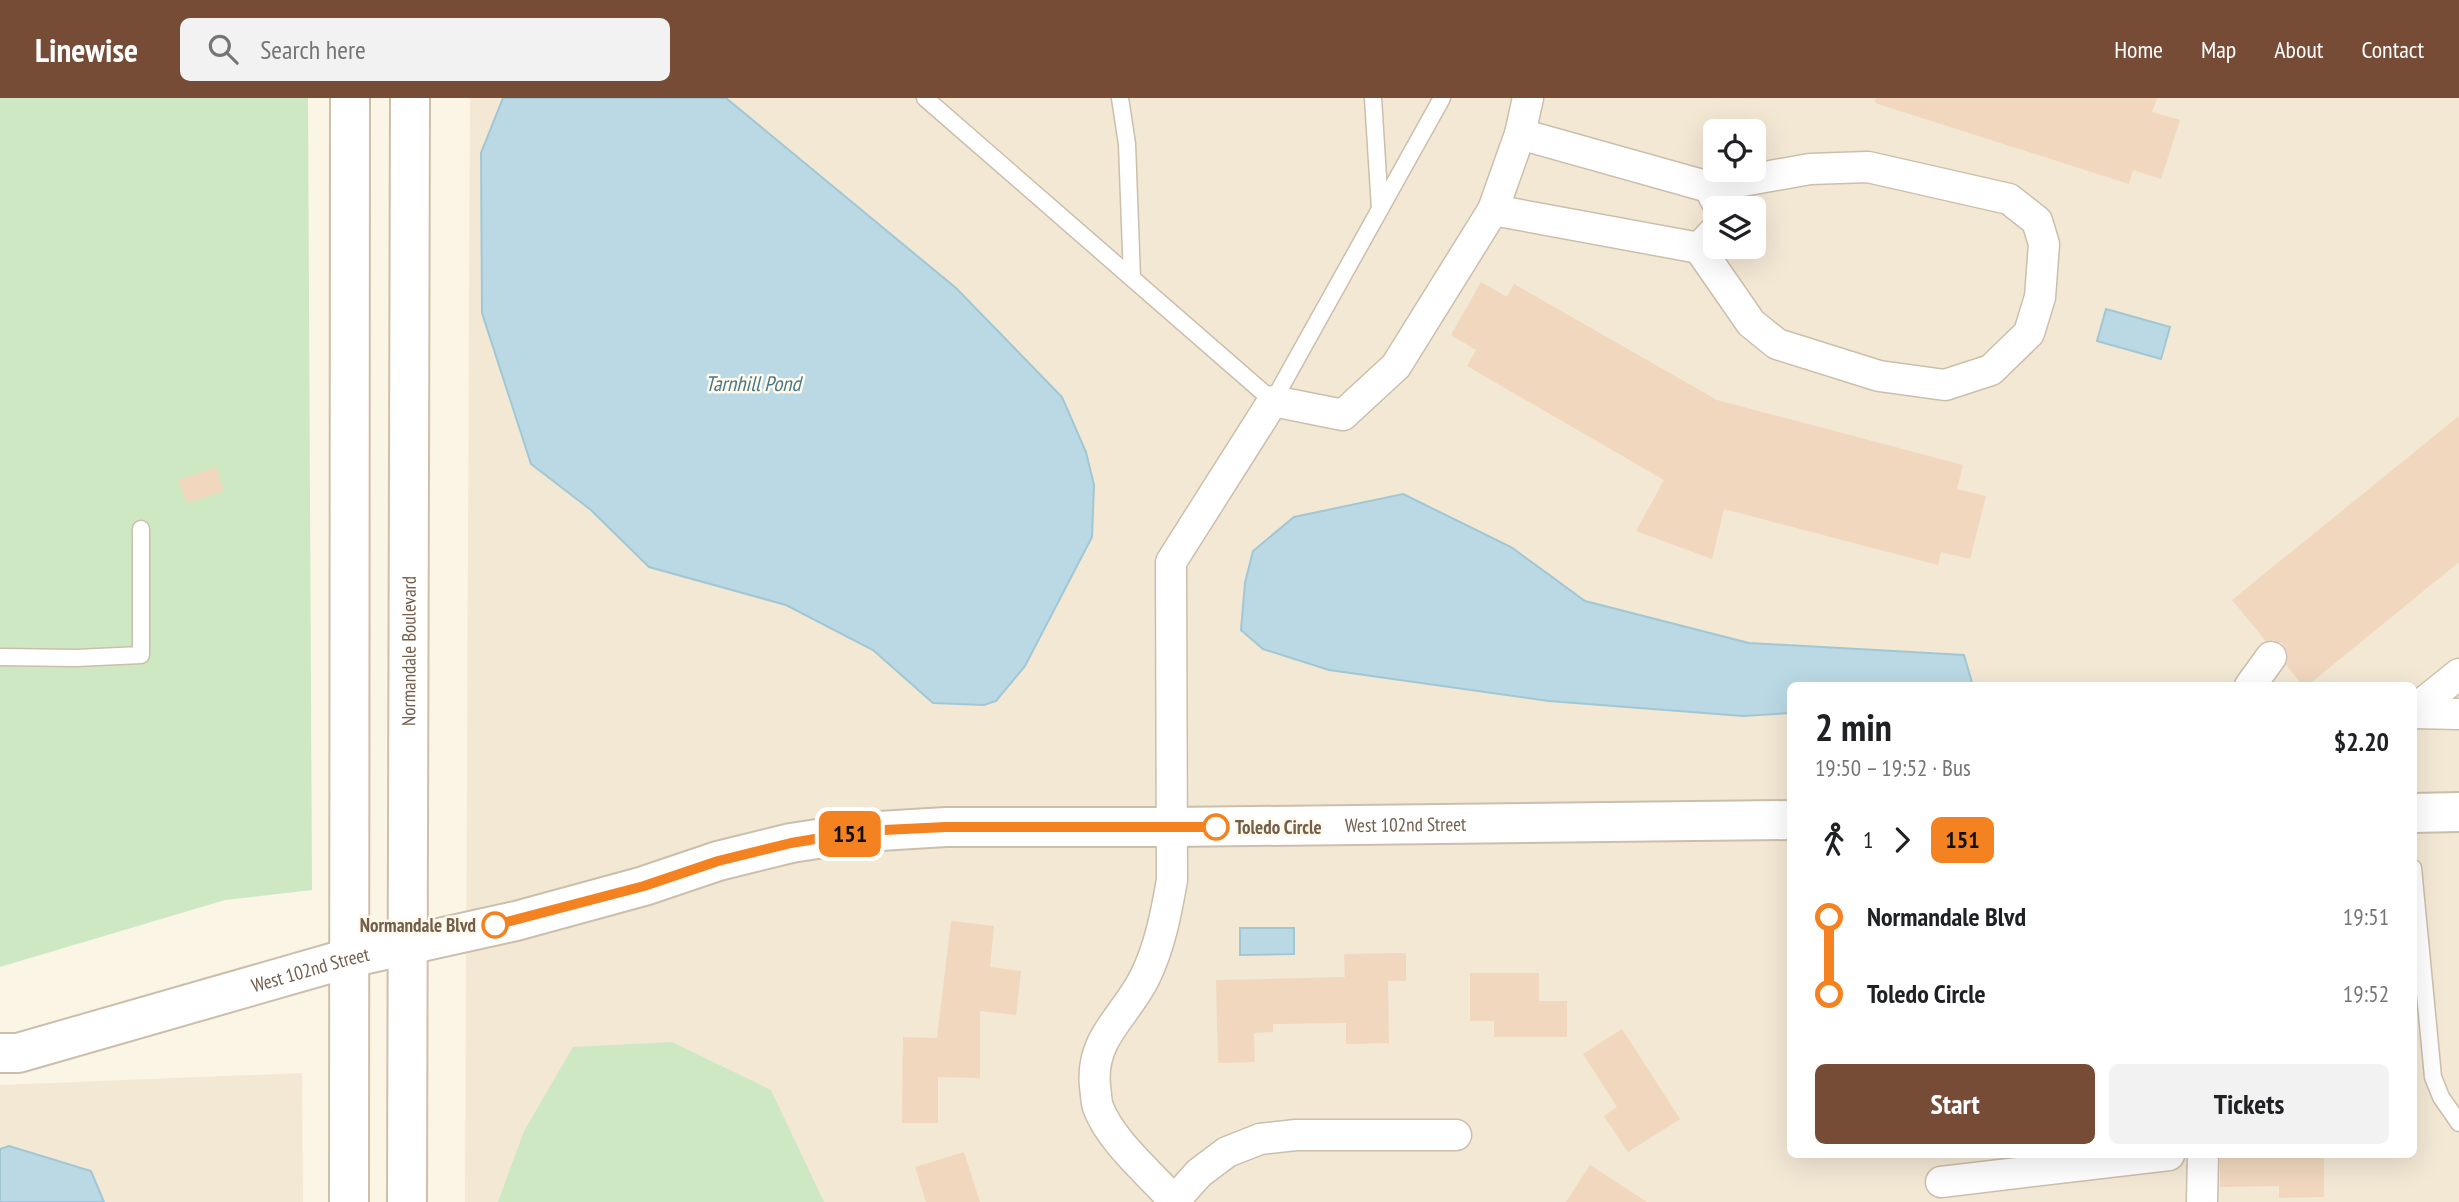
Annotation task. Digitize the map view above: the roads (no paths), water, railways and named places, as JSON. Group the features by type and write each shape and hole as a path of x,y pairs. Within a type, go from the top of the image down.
{"main road":[{"path":"349,1202 350,98"},
{"name":"Normandale Boulevard","path":"408,1202 410,98"},
{"path":"2417,813 2459,812"},
{"name":"West 102nd Street","path":"0,1053 18,1053 349,958 516,921 644,886 718,861 863,831 946,827 1787,820"}],"street":[{"path":"1457,1135 1296,1135 1260,1139 1227,1152 1199,1173 1175,1201 1111,1130 1097,1106 1094,1077 1100,1047 1144,979 1164,930 1172,880 1171,562 1273,401 1343,415 1396,366 1493,210 1520,134 1528,98"},
{"path":"1520,134 1712,196"},
{"path":"1717,259 1751,323 1777,345 1879,376 1945,385 1990,370 2029,333 2040,297 2044,244 2037,221 2009,199 1868,167 1810,169 1718,196"},
{"path":"1493,210 1703,238"},
{"path":"2253,682 2271,657"},
{"path":"2417,709 2459,674"},
{"path":"2417,712 2459,713"},
{"path":"1941,1180 2142,1158"},
{"path":"2202,1202 2203,1158"}],"lane":[{"path":"925,98 1273,401 1442,98"},
{"path":"1120,98 1127,144 1132,278"},
{"path":"1373,98 1380,209"},
{"path":"0,657 141,655 141,529"},
{"path":"2417,910 2433,1077 2441,1097 2459,1124"}],"water":[{"name":"Tarnhill Pond","path":"503,98 726,98 956,288 1062,397 1086,452 1094,485 1092,537 1025,666 996,701 984,705 933,703 873,650 786,605 649,567 591,510 531,464 482,313 481,153"},
{"path":"2106,309 2170,327 2161,359 2097,341"},
{"path":"1403,494 1511,547 1585,601 1749,643 1964,655 1972,682 1787,682 1787,713 1743,716 1549,701 1329,670 1263,649 1241,630 1245,583 1253,551 1294,517"},
{"path":"1240,928 1294,928 1294,954 1240,955"},
{"path":"9,1146 91,1171 104,1202 0,1202 0,1149"}],"place":[{"name":"Toledo Circle","path":"1216,827"},
{"name":"Normandale Blvd","path":"495,925"}]}
